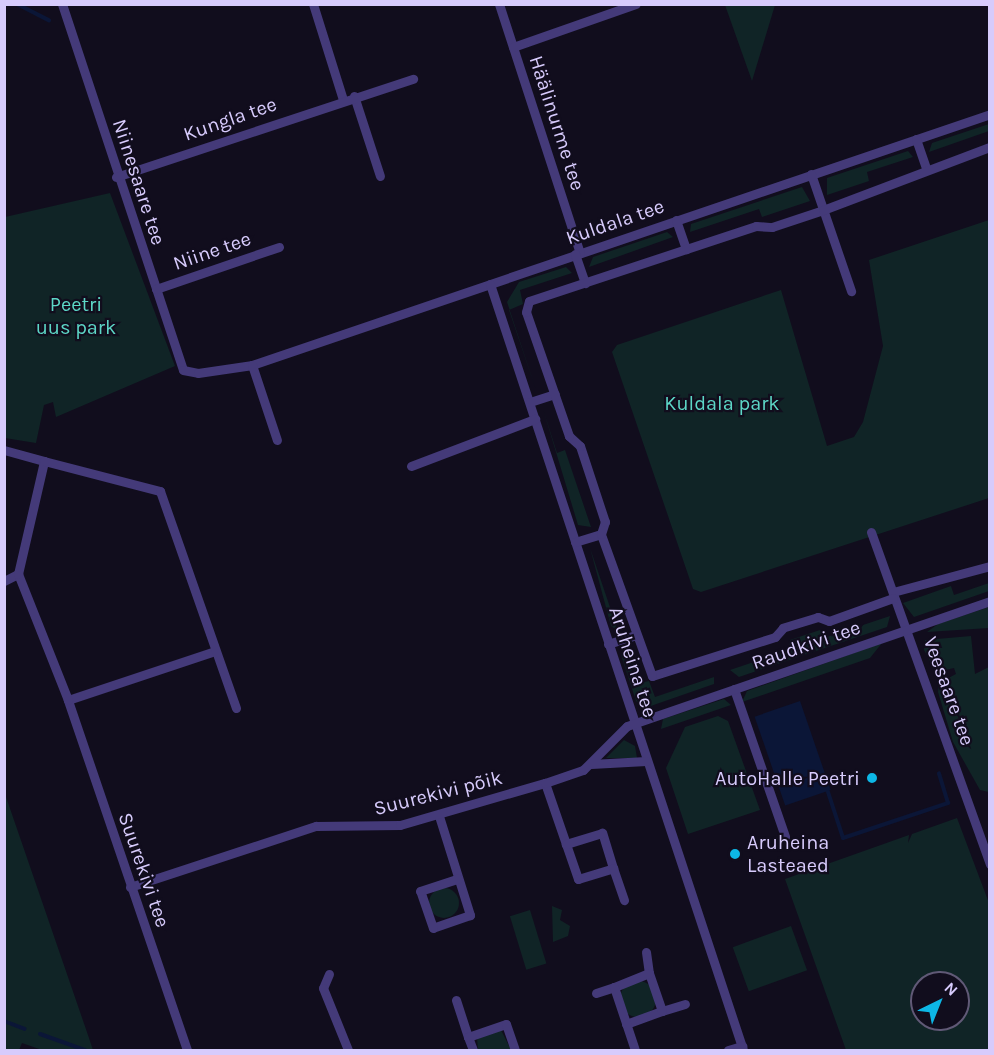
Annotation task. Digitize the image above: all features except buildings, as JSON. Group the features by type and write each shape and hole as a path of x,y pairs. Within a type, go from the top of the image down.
{"street":[{"name":"Niinesaare tee","path":"62,4 116,177 183,370"},
{"path":"314,4 343,100"},
{"name":"Häälinurme tee","path":"499,4 578,253 585,283"},
{"path":"513,47 636,4"},
{"name":"Kungla tee","path":"116,177 354,96 413,79"},
{"path":"354,96 380,176"},
{"name":"Kuldala tee","path":"183,370 252,365 990,114"},
{"path":"916,139 926,168"},
{"path":"990,147 926,168 823,210 686,249 530,301 526,312 569,436 580,446 601,507 605,522 601,534 647,670 659,678 775,637 783,628 818,617 829,621 893,595 990,566"},
{"path":"811,174 850,291"},
{"path":"676,220 686,249"},
{"name":"Niine tee","path":"156,289 279,248"},
{"name":"Aruheina tee","path":"490,284 742,1048"},
{"path":"252,365 277,440"},
{"path":"530,402 555,394"},
{"path":"411,466 535,419"},
{"path":"4,450 160,491 236,708"},
{"path":"4,581 18,574 44,461"},
{"name":"Veesaare tee","path":"871,532 990,864"},
{"path":"575,542 601,534"},
{"name":"Suurekivi tee","path":"18,574 68,700 187,1050"},
{"name":"Raudkivi tee","path":"634,723 990,601"},
{"path":"608,644 635,635"},
{"path":"68,700 215,651"},
{"path":"734,689 785,837"},
{"name":"Suurekivi põik","path":"130,887 316,826 365,829 438,816 545,783 591,764 634,723"},
{"path":"591,764 646,761"},
{"path":"545,783 578,879 613,868"},
{"path":"438,816 471,915 433,928 420,891 458,879"},
{"path":"566,844 602,833 624,900"},
{"path":"646,952 649,973 662,1011"},
{"path":"596,993 649,973"},
{"path":"329,974 323,988 348,1050"},
{"path":"614,987 635,1050"},
{"path":"456,1000 473,1050"},
{"path":"626,1024 685,1004"},
{"path":"468,1037 506,1024 515,1050"},
{"path":"728,1050 742,1048"}],"green space":[{"path":"725,5 775,5 752,81"},
{"path":"989,124 989,131 929,152 932,143"},
{"path":"908,151 913,157 867,172 869,181 827,195 827,178"},
{"path":"802,187 810,201 762,217 759,209 690,232 691,224"},
{"name":"Peetri uus park","path":"110,193 175,366 56,417 53,402 44,405 36,443 5,438 5,217"},
{"name":"Kuldala park","path":"989,220 989,498 701,592 693,589 612,352 617,345 781,290 827,446 854,437 863,422 883,346 869,260"},
{"path":"667,232 673,237 589,267 593,257"},
{"path":"566,267 572,273 520,290 523,304 510,310 507,302 519,282"},
{"path":"509,310 510,310 536,390"},
{"path":"543,409 557,453 565,450 591,527 578,525"},
{"path":"590,548 618,631 611,626"},
{"path":"989,583 989,591 914,617 903,603 951,586 954,595"},
{"path":"989,607 989,628 927,632 938,624"},
{"path":"890,616 887,627 739,677 730,670 789,650 790,640 820,630 824,638"},
{"path":"971,636 975,674 989,667 989,792 980,790 953,742 938,692 939,683 956,674 954,668 936,672 924,650 925,640"},
{"path":"882,643 870,658 742,702 747,691"},
{"path":"624,647 636,684 649,681 655,697 714,677 714,684 645,708 636,701 621,655"},
{"path":"724,699 731,705 661,729 663,719"},
{"path":"718,716 728,721 760,810 688,834 666,768 685,727"},
{"path":"624,740 635,746 637,758 606,758"},
{"path":"5,794 93,1050 42,1050 22,1043 19,1050 5,1050"},
{"path":"957,818 989,903 989,1050 846,1050 785,879 909,835 908,843 912,834"},
{"path":"444,888 450,889 458,897 458,909 450,917 444,918 438,917 430,909 429,903 430,897 438,889"},
{"path":"552,906 562,910 560,920 570,926 568,936 553,942"},
{"path":"530,910 546,964 526,970 510,916"},
{"path":"791,926 807,970 749,991 733,947"},
{"path":"638,981 650,987 656,999 650,1011 638,1017 626,1011 620,999 626,987"},
{"path":"501,1030 511,1050 478,1050 477,1038"}],"water":[{"path":"800,701 831,790 785,806 755,717"}],"waterway":[{"path":"17,4 49,20"},
{"path":"828,792 843,838 948,803 939,773"},
{"path":"4,1021 25,1029"},
{"path":"40,1034 85,1050"}],"place":[{"name":"AutoHalle Peetri","path":"872,778"},
{"name":"Aruheina Lasteaed","path":"735,854"}]}
